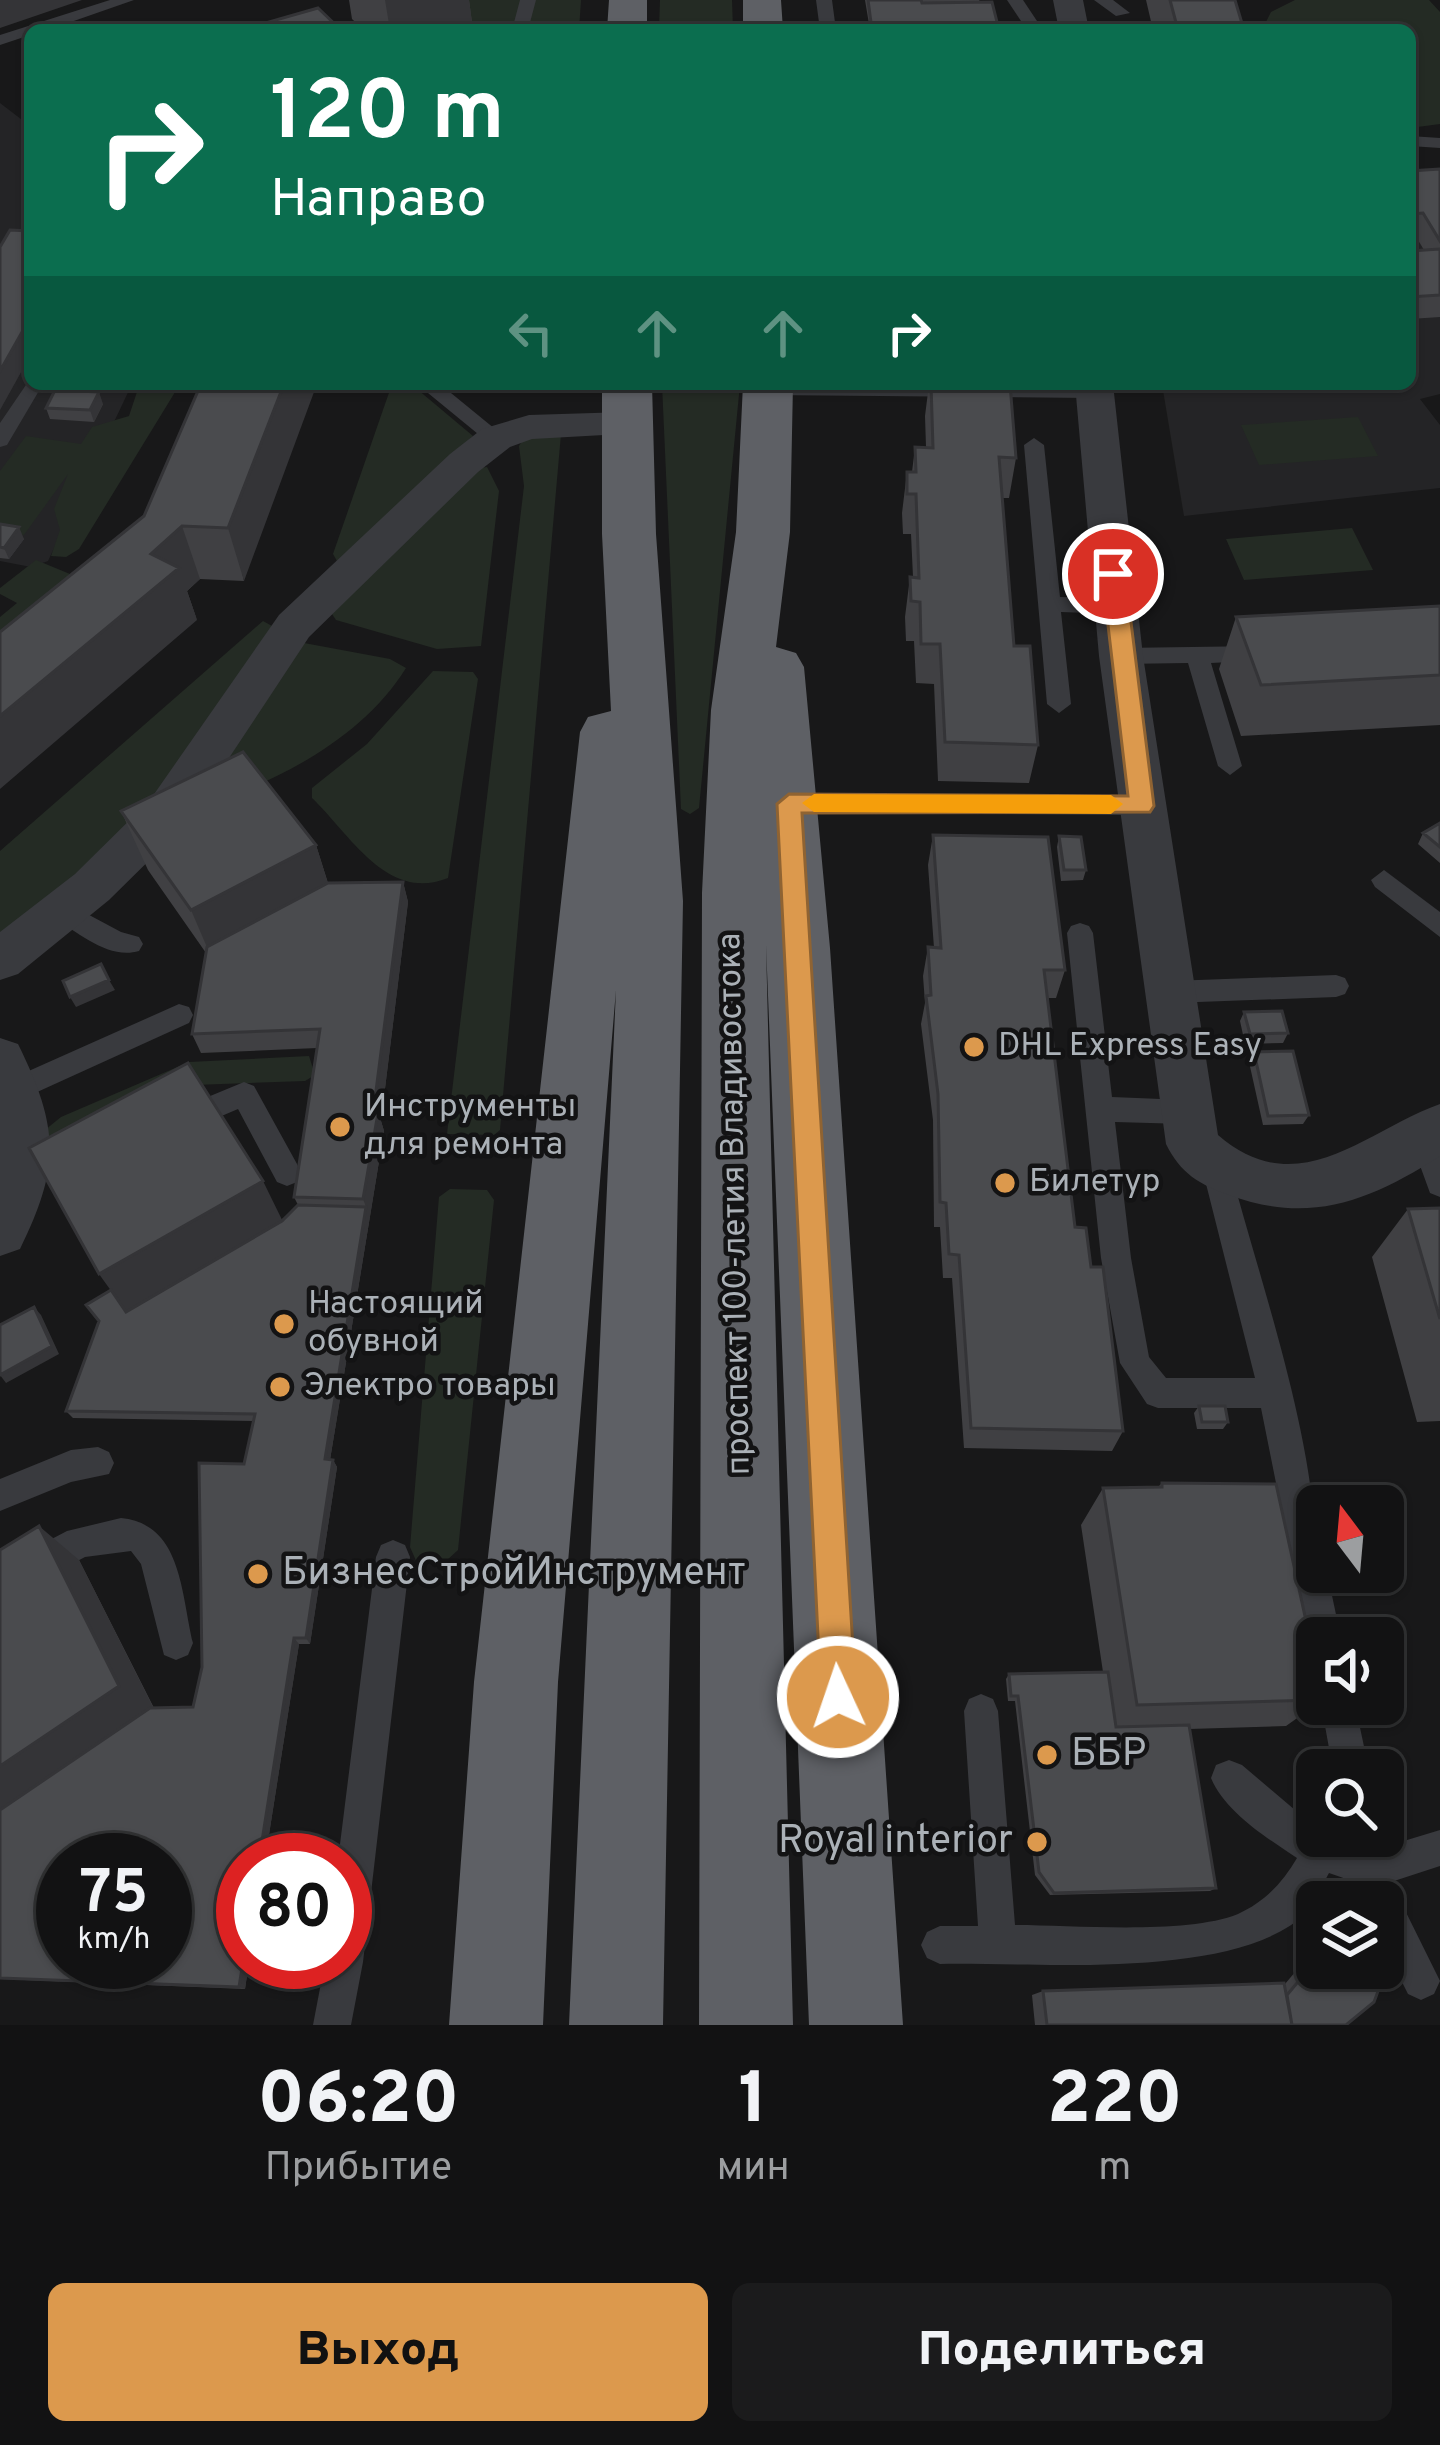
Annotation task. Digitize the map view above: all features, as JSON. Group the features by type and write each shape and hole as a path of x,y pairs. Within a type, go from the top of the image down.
{"highway":[{"name":"проспект 100-летия Владивостока","path":"746,2025 733,893 740,710 763,532 767,390"},
{"path":"616,2025 652,901 628,534 626,404"},
{"path":"763,532 789,804 856,2025"},
{"path":"496,2025 516,1682 628,534"}],"street":[{"path":"1094,390 1121,656 1193,1144 1215,1164 1255,1182 1327,1185 1435,1150"},
{"path":"0,960 63,911 167,813 294,626 496,438 626,404"},
{"path":"7,1075 27,1126 26,1201"}],"lane":[{"path":"49,24 126,0"},
{"path":"1102,0 1122,13"},
{"path":"0,440 29,390"},
{"path":"435,390 496,438"},
{"path":"1034,445 1059,704"},
{"path":"1048,604 1116,606"},
{"path":"1121,656 1282,653"},
{"path":"1197,656 1230,766"},
{"path":"789,804 1141,806"},
{"path":"1384,880 1440,927"},
{"path":"63,911 116,942 130,944"},
{"path":"1081,933 1116,1258 1135,1363 1158,1393 1274,1393"},
{"path":"1171,992 1336,986"},
{"path":"7,1075 179,1015"},
{"path":"165,1130 244,1094 287,1173"},
{"path":"1098,1109 1185,1112"},
{"path":"1215,1164 1274,1393 1320,1617"},
{"path":"0,1495 71,1466 98,1463"},
{"path":"0,1585 80,1541 118,1531 140,1535 156,1556 176,1643"},
{"path":"359,1833 393,1557"},
{"path":"981,1711 998,1944"},
{"path":"1229,1778 1262,1810 1296,1827"},
{"path":"1364,1866 1402,1863 1440,1848"},
{"path":"940,1945 1188,1942 1244,1931 1294,1900 1319,1857"},
{"path":"1350,1857 1364,1866 1421,1981"},
{"path":"332,2025 339,1989"}],"shaded area":[{"path":"451,0 522,0 516,24 473,24"},
{"path":"534,0 581,0 579,24 528,24"},
{"path":"660,0 732,0 733,24 659,24"},
{"path":"1295,0 1429,0 1440,12 1440,124 1416,127 1416,24 1265,24 1271,12"},
{"path":"0,103 24,121 24,390 129,390 48,561 31,567 0,561"},
{"path":"1440,180 1440,394 1420,399 1440,425 1440,488 1184,516 1163,390 1416,390 1416,181"},
{"path":"132,390 176,390 79,549 66,557 51,556 60,530 54,509 68,474 24,535 0,531 0,471 26,436 81,444 92,427 129,416 137,392"},
{"path":"390,390 418,390 473,436 337,561 333,554"},
{"path":"662,390 739,390 699,808 690,814 681,809"},
{"path":"1358,417 1378,456 1259,465 1241,425"},
{"path":"561,434 500,1130 494,1135 447,1134 524,486 519,446 524,438"},
{"path":"487,467 499,491 481,646 437,649 336,620 332,614 479,468"},
{"path":"1352,528 1373,570 1244,580 1226,539"},
{"path":"36,560 87,581 0,658 0,617 17,603 0,594 0,588"},
{"path":"263,621 272,626 146,809 0,944 0,851"},
{"path":"304,643 390,659 406,668 371,711 328,747 228,797 206,783"},
{"path":"433,671 473,672 478,679 448,878 426,883 406,881 371,861 312,798 312,788 367,744"},
{"path":"309,1056 315,1075 305,1081 194,1085 53,1161 45,1130 61,1117 189,1062"},
{"path":"450,1189 487,1190 494,1200 458,1550 446,1561 418,1565 410,1547 439,1197"}],"building":[{"path":"868,0 992,2 998,24 871,24"},
{"path":"1170,0 1235,0 1242,24 1176,24"},
{"path":"318,8 335,24 262,24"},
{"path":"1440,169 1440,241 1423,213 1416,214 1416,171"},
{"path":"10,230 24,231 24,329 0,371 0,247"},
{"path":"1440,249 1440,295 1416,297 1416,251"},
{"path":"55,390 99,392 90,410 46,408"},
{"path":"198,390 282,390 228,528 182,526 151,554 179,568 0,716 0,632 144,516"},
{"path":"931,390 1010,390 1016,458 999,457 1014,646 1030,646 1038,745 945,742 940,644 921,644 920,602 911,601 910,577 919,578 916,494 907,494 907,472 916,472 915,447 933,448"},
{"path":"0,524 19,527 4,548 0,547"},
{"path":"1440,606 1440,675 1261,685 1236,617"},
{"path":"243,752 316,845 191,910 121,811"},
{"path":"1440,823 1440,847 1423,833"},
{"path":"933,835 1048,837 1065,970 1044,970 1075,1227 1086,1228 1091,1267 1103,1267 1123,1431 971,1428 959,1255 949,1254 946,1203 940,1202 938,1094 926,996 931,995 928,947 941,948"},
{"path":"1059,836 1081,837 1086,870 1064,870"},
{"path":"403,882 373,1114 378,1113 363,1199 294,1197 320,1029 192,1034 207,947 328,883"},
{"path":"101,964 109,980 70,997 63,981"},
{"path":"1282,1011 1288,1033 1250,1034 1244,1012"},
{"path":"1293,1051 1309,1115 1268,1116 1254,1052"},
{"path":"188,1063 263,1181 99,1274 29,1148"},
{"path":"298,1205 366,1207 325,1459 333,1460 306,1638 294,1638 263,1833 216,1833 216,1986 192,1985 192,1833 36,1833 36,1979 0,1978 0,1810 150,1708 193,1707 202,1667 199,1463 244,1464 255,1414 66,1411 99,1321 86,1305 111,1290 126,1312 282,1221"},
{"path":"1440,1208 1440,1319 1408,1209"},
{"path":"34,1307 52,1346 0,1375 0,1325"},
{"path":"1199,1406 1225,1406 1228,1422 1202,1422"},
{"path":"1162,1483 1276,1484 1296,1593 1300,1593 1305,1617 1296,1617 1296,1701 1137,1705 1103,1488 1162,1487"},
{"path":"39,1526 119,1686 0,1766 0,1550"},
{"path":"1108,1672 1116,1727 1189,1725 1216,1888 1054,1893 1039,1872 1018,1696 1011,1696 1009,1674"},
{"path":"1284,1983 1292,2025 1047,2025 1043,1991"},
{"path":"1296,1984 1296,1989 1379,1989 1374,2002 1346,2025 1292,2025 1287,1995"}],"slow traffic":[{"path":"814,803 1111,804"}],"place":[{"name":"DHL Express Easy","path":"974,1047"},
{"name":"Инструменты для ремонта","path":"340,1127"},
{"name":"Билетур","path":"1005,1183"},
{"name":"Настоящий обувной","path":"284,1324"},
{"name":"Электро товары","path":"280,1387"},
{"name":"БизнесСтройИнструмент","path":"258,1574"},
{"name":"ББР","path":"1047,1755"},
{"name":"Royal interior","path":"1037,1842"}],"route":[{"path":"838,1697 789,804 1141,806 1113,574"}]}
